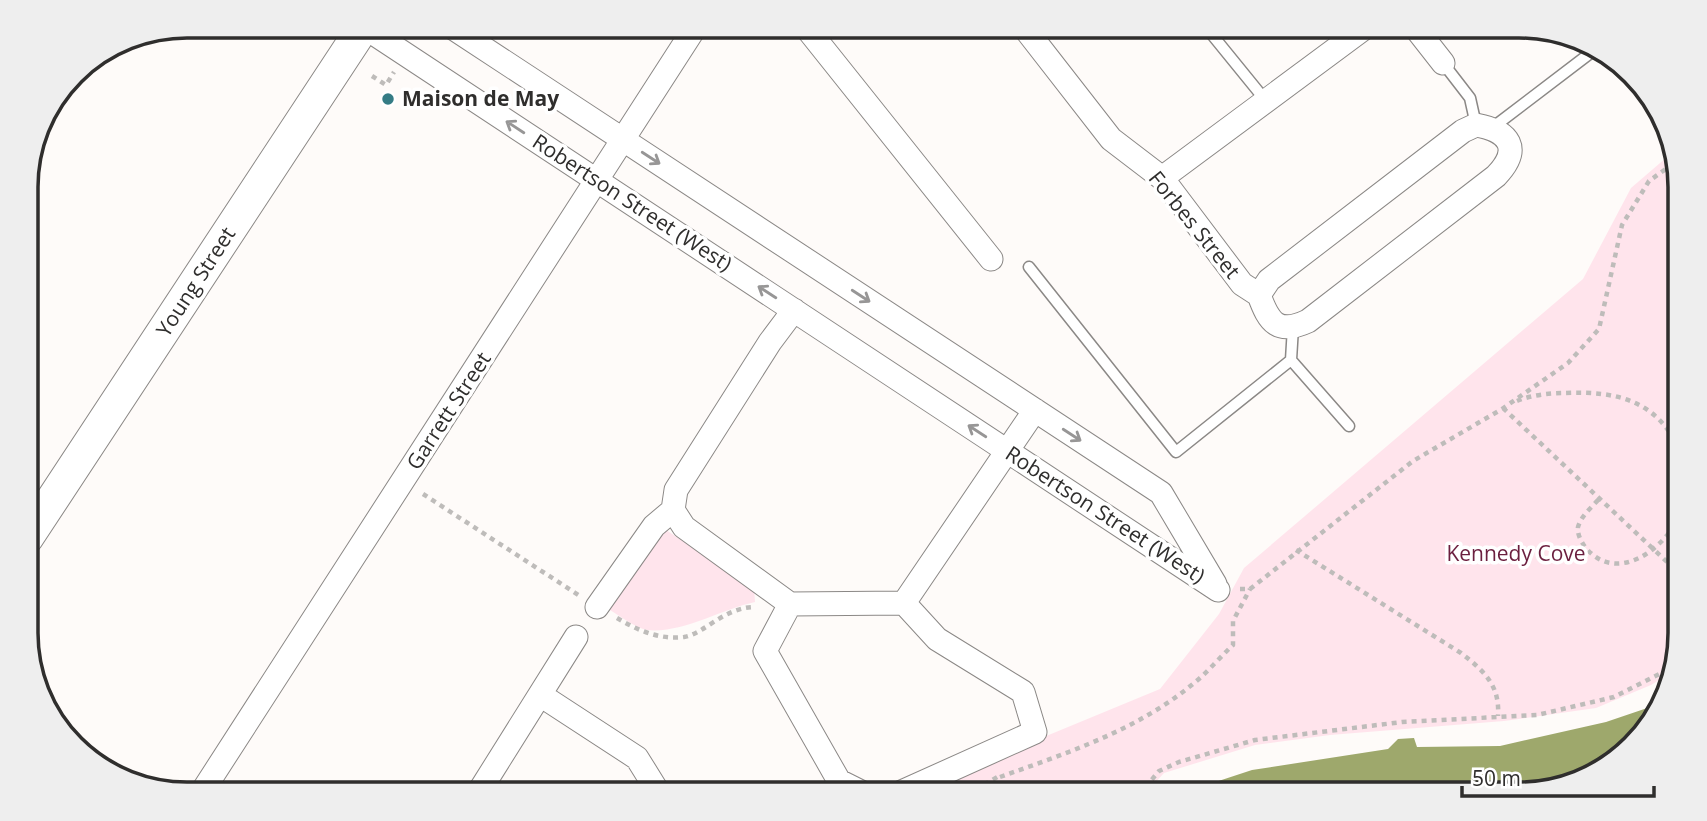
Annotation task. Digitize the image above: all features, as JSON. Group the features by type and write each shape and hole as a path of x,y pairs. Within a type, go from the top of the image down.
{"main road":[{"name":"Young Street","path":"38,521 356,39"}],"street":[{"name":"Forbes Street","path":"1033,38 1111,139 1162,178 1242,284 1259,295 1266,316 1278,326 1293,327"},
{"path":"1162,178 1351,38"},
{"path":"1423,38 1443,63"},
{"name":"Robertson Street (West)","path":"382,39 1218,590"},
{"name":"Robertson Street (West)","path":"470,39 1161,493 1218,590"},
{"name":"Garrett Street","path":"208,783 688,39"},
{"path":"816,39 991,259"},
{"path":"1259,295 1269,279 1462,131 1484,126 1504,136 1511,149 1509,163 1496,176 1308,321 1293,327"},
{"path":"597,607 654,526 673,510 676,490 770,342 794,310"},
{"path":"904,603 1035,410"},
{"path":"673,510 684,527 790,604 904,603 937,639 1023,692 1035,732 921,782"},
{"path":"790,604 765,651 842,783"},
{"path":"485,783 542,696 576,637"},
{"path":"542,696 637,758 652,783"}],"lane":[{"path":"1215,38 1266,101"},
{"path":"1443,63 1470,98 1484,126 1587,55"},
{"path":"1029,267 1177,452 1292,360"},
{"path":"1293,327 1292,360 1349,426"}],"path":[{"path":"372,76 386,85 398,65"},
{"path":"1502,409 1568,363 1599,330 1622,225 1649,181 1667,168"},
{"path":"1000,777 1106,736 1151,714 1195,683 1233,645 1233,621 1250,589 1296,550 1413,461 1521,399 1551,393 1611,393 1654,414 1668,428"},
{"path":"1502,409 1668,564"},
{"path":"1598,500 1581,519 1577,531 1592,554 1616,563 1643,557 1668,536"},
{"path":"1296,550 1461,653 1486,673 1500,697 1498,716"},
{"path":"1218,590 1250,589"},
{"path":"1149,782 1159,771 1179,762 1255,740 1402,722 1537,715 1614,697 1663,672"}],"green space":[{"name":"Kennedy Cove","path":"1665,159 1668,187 1668,634 1666,663 1661,679 1596,708 1504,721 1330,735 1255,745 1164,773 1156,782 933,782 1160,689 1219,614 1244,568 1583,279 1631,188"},
{"path":"666,530 754,588 755,602 687,625 660,630 642,629 608,609"}],"shaded area":[{"path":"1649,707 1618,746 1586,767 1549,780 1215,782 1252,770 1388,749 1398,739 1414,738 1417,747 1500,746 1606,722"}],"place":[{"name":"Maison de May","path":"388,99"}]}
